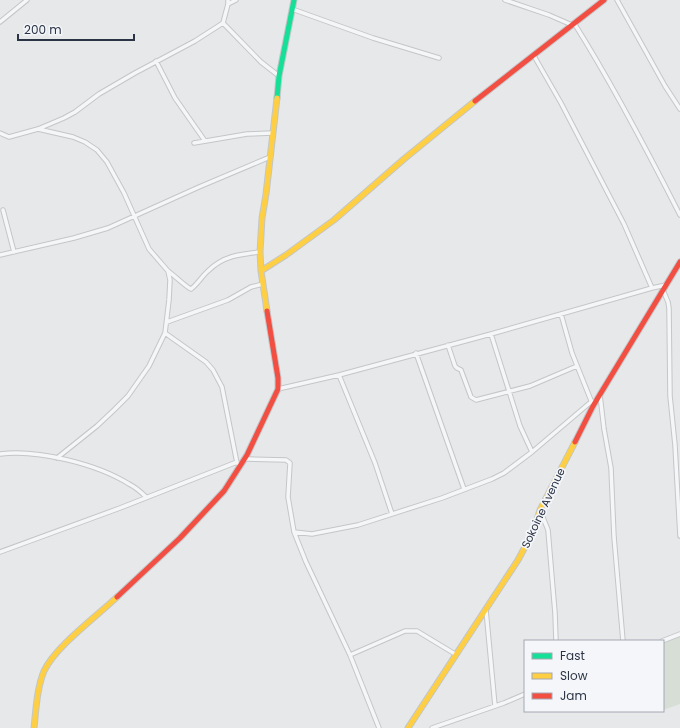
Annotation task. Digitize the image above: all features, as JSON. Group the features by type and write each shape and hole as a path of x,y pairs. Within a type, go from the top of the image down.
{"street":[{"path":"0,22 27,0"},
{"path":"0,133 9,137 38,129 75,112 99,94 156,61 195,41 223,23 228,2 236,0"},
{"path":"34,728 38,700 47,666 60,650 146,570 200,517 225,489 246,459 278,389 278,378 261,271 260,252 279,76 294,0"},
{"path":"505,0 573,24 628,116 680,215"},
{"path":"261,271 286,255 334,220 404,159 508,74 534,56 604,0"},
{"path":"617,0 665,86 680,109"},
{"path":"292,9 374,38 439,58"},
{"path":"223,23 261,62 279,76"},
{"path":"534,56 567,115 624,224 652,288"},
{"path":"156,61 175,98 205,141"},
{"path":"38,129 73,137 91,145 97,150 107,162 135,216 149,249 168,271 177,277 187,288 191,289 207,271 219,262 233,256 260,252"},
{"path":"194,143 246,134 273,133"},
{"path":"0,255 91,234 108,228 270,157"},
{"path":"3,210 14,252"},
{"name":"Sokoine Avenue","path":"408,728 455,654 486,610 526,546 533,532 540,510 592,404 600,395 680,262"},
{"path":"56,458 97,426 128,396 149,366 165,333 170,290 168,271"},
{"path":"167,322 228,300 251,287 263,284"},
{"path":"278,389 339,375 666,285"},
{"path":"663,290 669,308 670,396 675,445 680,536"},
{"path":"294,532 312,534 358,525 442,498 504,473 592,404 577,366 561,314"},
{"path":"165,333 206,362 217,376 222,387 239,468"},
{"path":"491,334 508,392 520,426 532,452"},
{"path":"448,345 455,366 462,372 471,397 479,400 530,386 577,366"},
{"path":"416,353 464,489"},
{"path":"339,375 375,464 392,514"},
{"path":"600,395 611,468 614,544 623,640"},
{"path":"0,454 20,452 83,464 104,471 130,484 146,497"},
{"path":"246,459 286,460 290,463 288,497 294,532 303,557 350,655 379,728"},
{"path":"0,552 237,462"},
{"path":"540,510 548,530 556,640"},
{"path":"486,610 495,706"},
{"path":"350,655 412,630 421,633 455,654"},
{"path":"664,640 680,634"},
{"path":"432,728 524,694"}],"shaded area":[{"path":"680,636 680,704 664,710 664,643"}],"traffic: fast":[{"path":"277,98 279,76 294,0"}],"traffic: slow":[{"path":"267,311 261,271 260,252 262,218 277,98"},
{"path":"261,271 286,255 334,220 404,159 475,101"},
{"path":"408,728 518,560 533,532 540,510 575,442"},
{"path":"34,728 40,684 44,671 50,661 77,632 117,597"}],"traffic: jam":[{"path":"475,101 604,0"},
{"path":"575,442 593,406 680,262"},
{"path":"117,597 180,538 224,491 247,455 278,389 278,378 267,311"}]}
